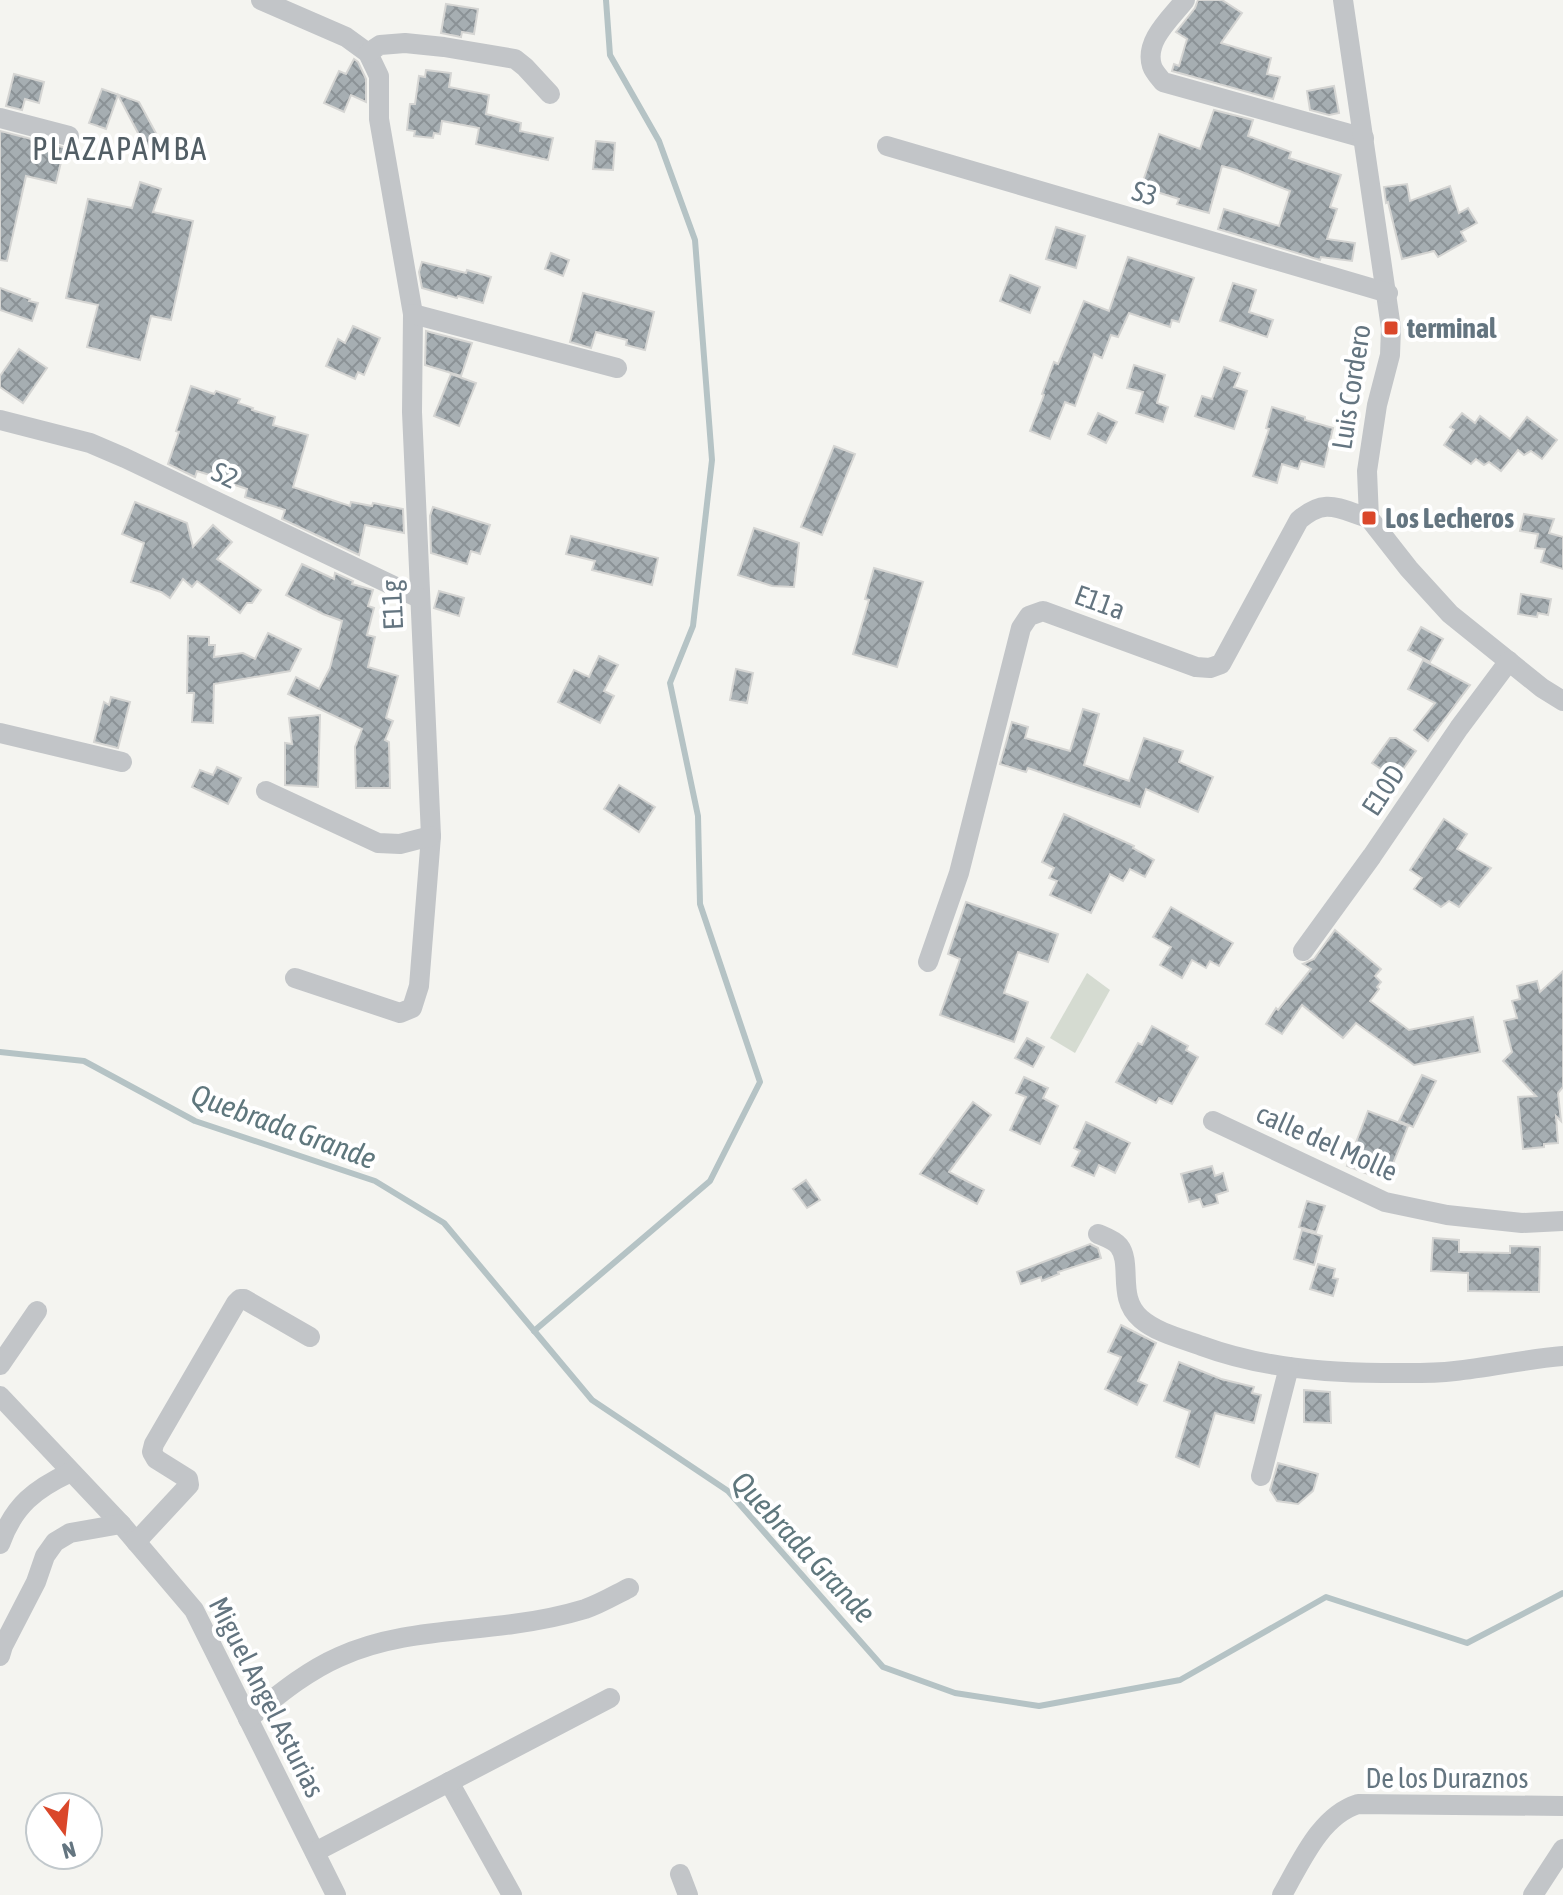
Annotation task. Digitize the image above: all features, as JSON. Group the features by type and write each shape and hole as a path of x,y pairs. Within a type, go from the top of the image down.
{"street":[{"path":"261,0 346,37 368,53 380,45 405,43 515,59 550,94"},
{"path":"1185,0 1155,38 1150,55 1152,69 1163,82 1364,138"},
{"name":"Luis Cordero","path":"1343,0 1391,328 1390,355 1377,405 1367,471 1369,518"},
{"name":"E11g","path":"295,978 400,1013 412,1008 419,986 431,836 412,412 413,314 379,119 379,76 368,53"},
{"path":"0,118 69,136"},
{"name":"S3","path":"887,146 1388,293"},
{"path":"413,314 617,368"},
{"name":"S2","path":"0,420 90,443 419,598"},
{"name":"E11a","path":"928,962 959,873 1021,628 1029,616 1043,611 1196,667 1210,668 1221,664 1299,520 1311,510 1324,505 1369,518"},
{"path":"1369,518 1450,614 1542,688 1563,701"},
{"name":"E10D","path":"1303,951 1509,661"},
{"path":"0,733 122,762"},
{"path":"266,791 378,843 400,844 431,836"},
{"name":"calle del Molle","path":"1213,1121 1385,1202 1447,1215 1522,1223 1563,1221"},
{"path":"1098,1234 1117,1243 1124,1254 1125,1286 1131,1306 1141,1319 1162,1331 1209,1349 1250,1360 1349,1373 1415,1373 1452,1372 1563,1356"},
{"path":"136,1542 189,1485 188,1479 156,1459 152,1452 154,1444 236,1303 244,1299 310,1337"},
{"path":"0,1365 37,1311"},
{"path":"1261,1476 1289,1367"},
{"name":"Miguel Angel Asturias","path":"0,1396 121,1524 194,1610 336,1895"},
{"path":"0,1544 20,1505 48,1483 71,1472"},
{"path":"1,1648 36,1582 45,1556 55,1542 70,1533 121,1524"},
{"path":"248,1719 300,1677 340,1656 384,1642 425,1634 514,1624 586,1609 629,1588"},
{"path":"315,1852 610,1698"},
{"path":"449,1782 512,1895"},
{"name":"De los Duraznos","path":"1282,1895 1324,1825 1343,1809 1358,1804 1563,1806"},
{"path":"1533,1895 1563,1849"},
{"path":"680,1874 688,1895"}],"shaded area":[{"path":"1087,973 1110,990 1075,1053 1050,1038"}],"building":[{"path":"1198,0 1222,0 1242,13 1221,43 1271,58 1267,74 1280,77 1273,99 1172,71 1174,64 1179,66 1187,39 1176,32"},
{"path":"446,4 478,9 474,34 462,32 461,37 441,33"},
{"path":"354,59 366,79 366,102 351,95 344,112 324,103 339,71 346,74"},
{"path":"426,70 451,73 449,87 489,95 486,114 521,123 520,131 553,138 548,160 476,144 479,128 442,121 440,134 434,133 433,138 414,136 415,131 407,130 410,104 415,104 419,76 425,77"},
{"path":"14,74 44,82 39,103 25,99 22,110 6,106"},
{"path":"1334,86 1339,113 1329,115 1310,110 1307,91"},
{"path":"102,89 139,102 165,150 147,156 118,95 106,129 89,123"},
{"path":"1214,110 1253,120 1248,136 1291,152 1289,158 1341,175 1330,207 1337,209 1327,239 1355,243 1352,261 1321,257 1320,260 1218,229 1224,209 1279,226 1290,191 1237,170 1222,166 1209,213 1177,204 1179,199 1141,187 1159,134 1200,149"},
{"path":"0,131 70,149 68,159 62,158 56,183 26,176 7,261 0,260"},
{"path":"596,141 615,143 613,170 593,169"},
{"path":"140,182 161,189 153,212 193,221 171,320 151,316 140,360 87,347 98,305 66,298 88,199 132,208"},
{"path":"1407,184 1410,201 1450,186 1459,213 1468,208 1477,223 1461,232 1466,241 1438,257 1434,251 1402,259 1384,187"},
{"path":"1056,227 1085,236 1076,268 1046,259"},
{"path":"551,253 569,260 563,276 545,269"},
{"path":"1128,257 1194,278 1179,322 1172,320 1170,327 1129,313 1118,337 1111,335 1102,358 1094,354 1075,406 1065,402 1050,439 1030,431 1054,362 1058,364 1084,301 1109,311"},
{"path":"422,262 491,277 483,303 422,288 419,272"},
{"path":"1010,275 1040,287 1030,313 1000,301"},
{"path":"1233,283 1256,290 1249,312 1273,320 1267,337 1220,321"},
{"path":"0,288 38,303 32,321 0,310"},
{"path":"583,293 654,312 645,350 626,345 627,340 596,332 591,348 570,342"},
{"path":"353,326 380,338 364,375 358,372 355,379 326,366 338,339 345,343"},
{"path":"426,331 472,343 461,376 425,365"},
{"path":"19,349 47,368 23,403 0,387 0,376"},
{"path":"1134,365 1165,375 1157,403 1168,407 1163,422 1136,413 1143,392 1127,388"},
{"path":"1224,367 1240,373 1234,387 1247,391 1234,429 1195,416 1202,396 1212,399"},
{"path":"451,374 476,383 459,426 434,416"},
{"path":"191,386 240,399 238,403 275,417 273,425 308,435 293,487 350,506 351,502 372,506 373,503 403,509 404,533 365,525 359,555 282,519 285,510 245,497 247,489 197,471 195,477 168,464"},
{"path":"1272,407 1333,428 1324,467 1301,461 1298,469 1282,464 1277,483 1253,476 1269,429 1266,428"},
{"path":"1098,413 1117,422 1106,443 1088,434"},
{"path":"1462,413 1475,423 1480,416 1510,439 1527,417 1557,440 1542,459 1531,451 1524,455 1518,450 1501,471 1489,462 1484,465 1476,459 1471,464 1444,445 1454,430 1450,427"},
{"path":"834,446 855,454 822,535 801,527"},
{"path":"135,502 187,523 193,547 213,525 232,542 217,559 261,590 252,603 247,603 240,613 197,581 192,587 183,579 170,598 131,582 144,543 122,534"},
{"path":"433,507 490,525 480,554 471,551 467,564 431,553 430,516"},
{"path":"1524,514 1554,519 1549,533 1563,537 1563,569 1541,562 1545,549 1535,548 1538,534 1520,531"},
{"path":"754,528 799,543 794,587 772,586 738,575"},
{"path":"571,536 658,558 652,585 592,570 595,561 566,554"},
{"path":"302,564 334,579 335,573 353,581 352,584 373,590 368,606 374,608 367,635 375,637 368,667 398,676 386,718 393,721 385,740 389,742 390,788 356,788 355,747 362,729 288,694 296,677 319,689 330,668 342,621 286,595"},
{"path":"874,568 923,582 897,667 853,654 869,600 865,599"},
{"path":"439,591 464,598 459,616 434,608"},
{"path":"1521,594 1551,599 1548,615 1518,614"},
{"path":"1421,627 1443,639 1430,662 1408,650"},
{"path":"268,633 301,649 290,671 214,684 213,723 192,722 194,693 187,693 188,636 209,637 209,645 215,645 214,657 243,653 255,659"},
{"path":"599,656 618,665 604,691 614,696 600,723 558,702 574,670 589,677"},
{"path":"1423,660 1470,685 1428,741 1414,730 1435,703 1408,689"},
{"path":"736,669 753,673 747,703 730,700"},
{"path":"111,697 130,702 118,748 94,742 104,702 109,705"},
{"path":"1083,709 1099,714 1084,765 1129,781 1144,738 1183,751 1179,762 1213,777 1198,812 1146,789 1140,807 1028,768 1026,772 1000,764 1012,722 1028,727 1025,738 1070,751"},
{"path":"320,715 318,787 285,785 285,743 292,744 289,718"},
{"path":"1390,738 1396,738 1416,751 1396,779 1372,763"},
{"path":"217,767 241,778 228,804 192,787 200,770 213,775"},
{"path":"619,785 655,807 639,832 604,809"},
{"path":"1064,814 1134,846 1154,860 1145,877 1130,869 1123,881 1110,874 1091,913 1050,895 1057,881 1049,878 1054,868 1042,862"},
{"path":"1444,819 1467,834 1457,849 1491,868 1459,907 1449,901 1441,907 1414,889 1422,878 1410,870"},
{"path":"966,902 1058,934 1048,962 1018,952 1004,993 1028,1002 1014,1042 940,1015 960,959 948,954"},
{"path":"1171,907 1233,943 1219,966 1210,961 1206,968 1192,960 1182,978 1160,965 1171,947 1153,937"},
{"path":"1335,930 1381,969 1375,976 1381,982 1377,987 1379,989 1370,1001 1409,1030 1473,1017 1480,1052 1414,1065 1356,1023 1343,1038 1302,1005 1282,1034 1266,1024 1311,969 1303,964 1314,959"},
{"path":"1563,971 1563,1087 1558,1093 1561,1121 1556,1116 1558,1143 1523,1149 1518,1097 1536,1096 1503,1061 1512,1052 1504,1021 1517,1018 1512,1001 1520,999 1517,986 1537,981 1540,992"},
{"path":"1152,1026 1188,1046 1186,1050 1198,1057 1172,1104 1159,1098 1156,1103 1116,1082 1138,1043 1142,1045"},
{"path":"1027,1038 1044,1047 1033,1067 1015,1058"},
{"path":"1422,1075 1436,1081 1413,1127 1399,1121"},
{"path":"1024,1077 1048,1088 1043,1098 1058,1106 1040,1144 1010,1130 1026,1097 1016,1093"},
{"path":"973,1102 991,1115 949,1172 984,1190 977,1204 920,1174"},
{"path":"1368,1111 1408,1126 1386,1181 1347,1166"},
{"path":"1086,1122 1130,1143 1115,1173 1099,1165 1094,1176 1072,1166 1080,1151 1074,1148"},
{"path":"1212,1166 1215,1176 1223,1173 1228,1191 1216,1195 1218,1203 1203,1207 1200,1199 1189,1202 1181,1174"},
{"path":"806,1180 820,1200 807,1208 793,1189"},
{"path":"1307,1201 1325,1206 1316,1232 1299,1227"},
{"path":"1302,1230 1322,1236 1314,1265 1294,1259"},
{"path":"1433,1238 1459,1240 1459,1252 1510,1253 1510,1246 1540,1247 1539,1292 1468,1291 1468,1273 1431,1271"},
{"path":"1090,1244 1098,1248 1101,1258 1058,1272 1042,1281 1041,1277 1021,1284 1017,1272"},
{"path":"1318,1264 1335,1269 1333,1278 1338,1279 1333,1296 1310,1289"},
{"path":"1121,1325 1156,1343 1138,1381 1147,1385 1137,1405 1105,1389 1121,1357 1108,1352"},
{"path":"1179,1362 1221,1379 1254,1387 1252,1393 1261,1395 1254,1423 1215,1413 1199,1467 1176,1457 1190,1411 1164,1401"},
{"path":"1304,1390 1330,1392 1331,1423 1304,1422"},
{"path":"1278,1463 1318,1474 1313,1491 1298,1504 1277,1501 1270,1490"}],"waterway":[{"path":"534,1331 710,1181 760,1082 700,904 698,816 670,683 693,626 712,460 695,240 659,141 610,55 606,0"},
{"name":"Quebrada Grande","path":"0,1052 84,1061 195,1121 375,1181 444,1223 592,1400 728,1491 883,1667 955,1693 1039,1706 1180,1680 1326,1597 1467,1643 1563,1593"}],"place":[{"name":"terminal","path":"1391,328"},
{"name":"Los Lecheros","path":"1369,518"}],"district":[{"name":"PLAZAPAMBA","path":"120,148"}]}
